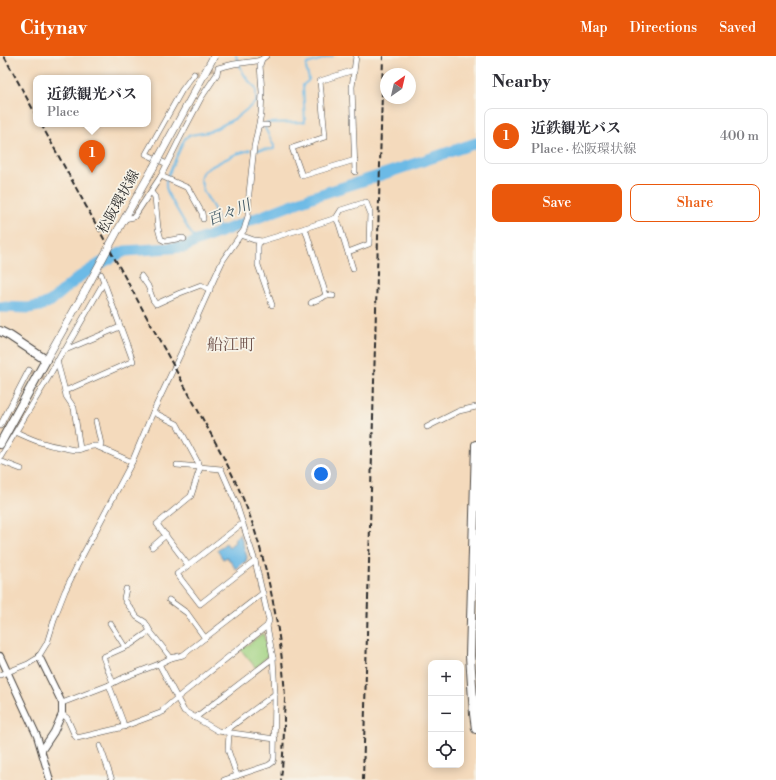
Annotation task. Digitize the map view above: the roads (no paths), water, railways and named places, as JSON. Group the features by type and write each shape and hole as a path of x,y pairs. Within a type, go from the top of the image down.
{"main road":[{"name":"松阪環状線","path":"46,360 214,56"},
{"path":"0,331 46,360 0,444"},
{"path":"476,445 474,587 470,656 476,729"}],"street":[{"path":"355,172 352,87 356,56"},
{"path":"124,219 134,217 150,192 162,177 167,164 201,98 217,74 218,68 257,61 264,58"},
{"path":"0,675 28,664 39,656 47,643 65,591 132,462 153,412 223,260 245,228 248,216 254,147 263,125 261,114 262,92 260,65 264,58"},
{"path":"354,70 320,81 325,137 292,148 302,176 355,160"},
{"path":"167,164 146,154 182,90 194,74"},
{"path":"162,177 188,188 202,213 203,218"},
{"path":"150,192 155,197 158,228 161,239 165,241 180,238 184,239"},
{"path":"240,235 262,241 336,218 340,210 366,202 370,212 370,244 348,252"},
{"path":"336,218 353,269"},
{"path":"305,228 326,295"},
{"path":"259,241 258,265 272,305"},
{"path":"65,391 133,361 101,274"},
{"path":"141,276 148,286 156,304 201,285 210,290"},
{"path":"0,458 104,282"},
{"path":"311,303 326,295 333,296"},
{"path":"65,350 120,327"},
{"path":"57,361 66,396 74,408 80,449"},
{"path":"0,424 29,370"},
{"path":"426,427 459,411 476,407"},
{"path":"153,412 177,424 200,468 192,496 157,524 188,565"},
{"path":"96,421 101,444 100,447"},
{"path":"16,432 37,442 76,450 91,445 100,447 132,462"},
{"path":"0,461 21,469"},
{"path":"177,465 221,469 243,523 255,561 269,621 267,626 273,658 275,694 275,739 273,762 269,765 224,780"},
{"path":"243,523 177,574 200,604 255,561"},
{"path":"152,547 166,536"},
{"path":"126,589 124,598 126,602 137,617 145,622 150,631 171,658"},
{"path":"62,703 171,658 183,655 263,593"},
{"path":"169,600 187,614 205,638"},
{"path":"110,623 125,647"},
{"path":"62,714 67,718 77,738 124,727 163,712 163,710 177,698 267,626"},
{"path":"124,727 103,656 130,645 150,631"},
{"path":"0,656 37,736 50,780"},
{"path":"39,656 62,703 62,714 54,732 42,750"},
{"path":"196,718 273,658"},
{"path":"159,664 184,711 218,731 275,739"},
{"path":"227,733 275,694"},
{"path":"227,733 228,750 237,776"},
{"path":"100,746 112,780"}],"water":[{"path":"240,534 247,557 246,561 236,569 227,557 223,559 217,550 226,543 229,547 235,542 234,539"}],"waterway":[{"path":"197,241 190,232 168,194 166,180 185,138 190,135 209,132 236,118 256,102 256,88 246,77 236,56"},
{"path":"257,150 274,149 265,128 266,123 305,122 303,85 309,79 306,68 307,64 333,56"},
{"name":"百々川","path":"0,307 28,308 40,306 51,301 79,277 99,264 125,251 185,247 312,197 476,143"},
{"path":"220,233 214,209 204,192 200,178 205,170 236,154 250,150"}],"tunnel":[{"path":"194,74 218,68"},
{"path":"29,370 47,380"}],"railway":[{"path":"4,56 33,109"},
{"path":"363,780 383,56"},
{"path":"43,127 218,447 237,485 253,525 275,610 284,676 285,698 281,780"}],"place":[{"name":"近鉄観光バス","path":"92,173"}],"district":[{"name":"船江町","path":"231,345"}]}
